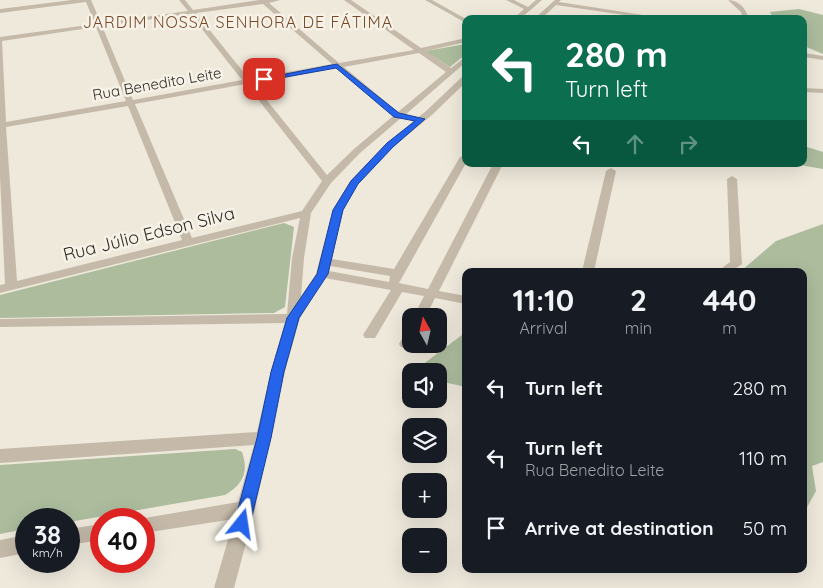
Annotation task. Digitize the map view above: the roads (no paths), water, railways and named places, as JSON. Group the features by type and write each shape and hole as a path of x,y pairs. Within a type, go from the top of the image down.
{"street":[{"path":"0,11 11,0"},
{"path":"0,11 86,0 99,25 188,242"},
{"path":"182,0 245,82 327,181"},
{"path":"6,288 0,40 277,0"},
{"path":"347,0 418,51 451,72"},
{"path":"428,0 462,19"},
{"path":"509,0 528,9"},
{"path":"521,15 539,0"},
{"path":"731,0 745,15"},
{"path":"263,1 337,66 397,115 421,119"},
{"path":"541,15 557,1 642,15"},
{"name":"Rua Benedito Leite","path":"1,126 337,66 462,41"},
{"path":"807,55 823,58"},
{"path":"224,588 264,438 278,372 294,312 298,258 306,213 327,181 397,115 462,62"},
{"path":"294,312 324,268 338,210 354,183 390,145 462,82"},
{"path":"807,90 823,90"},
{"path":"370,336 395,286 397,273 462,162"},
{"path":"424,308 496,167"},
{"path":"589,268 611,171"},
{"path":"729,268 736,264 732,180"},
{"name":"Rua Júlio Edson Silva","path":"6,288 306,213"},
{"path":"324,268 397,273"},
{"path":"324,268 395,286 462,299"},
{"path":"0,323 294,312"},
{"path":"0,456 264,438"},
{"path":"155,523 246,508"},
{"path":"0,549 15,546"}],"district":[{"name":"JARDIM NOSSA SENHORA DE FÁTIMA","path":"238,22"}]}
